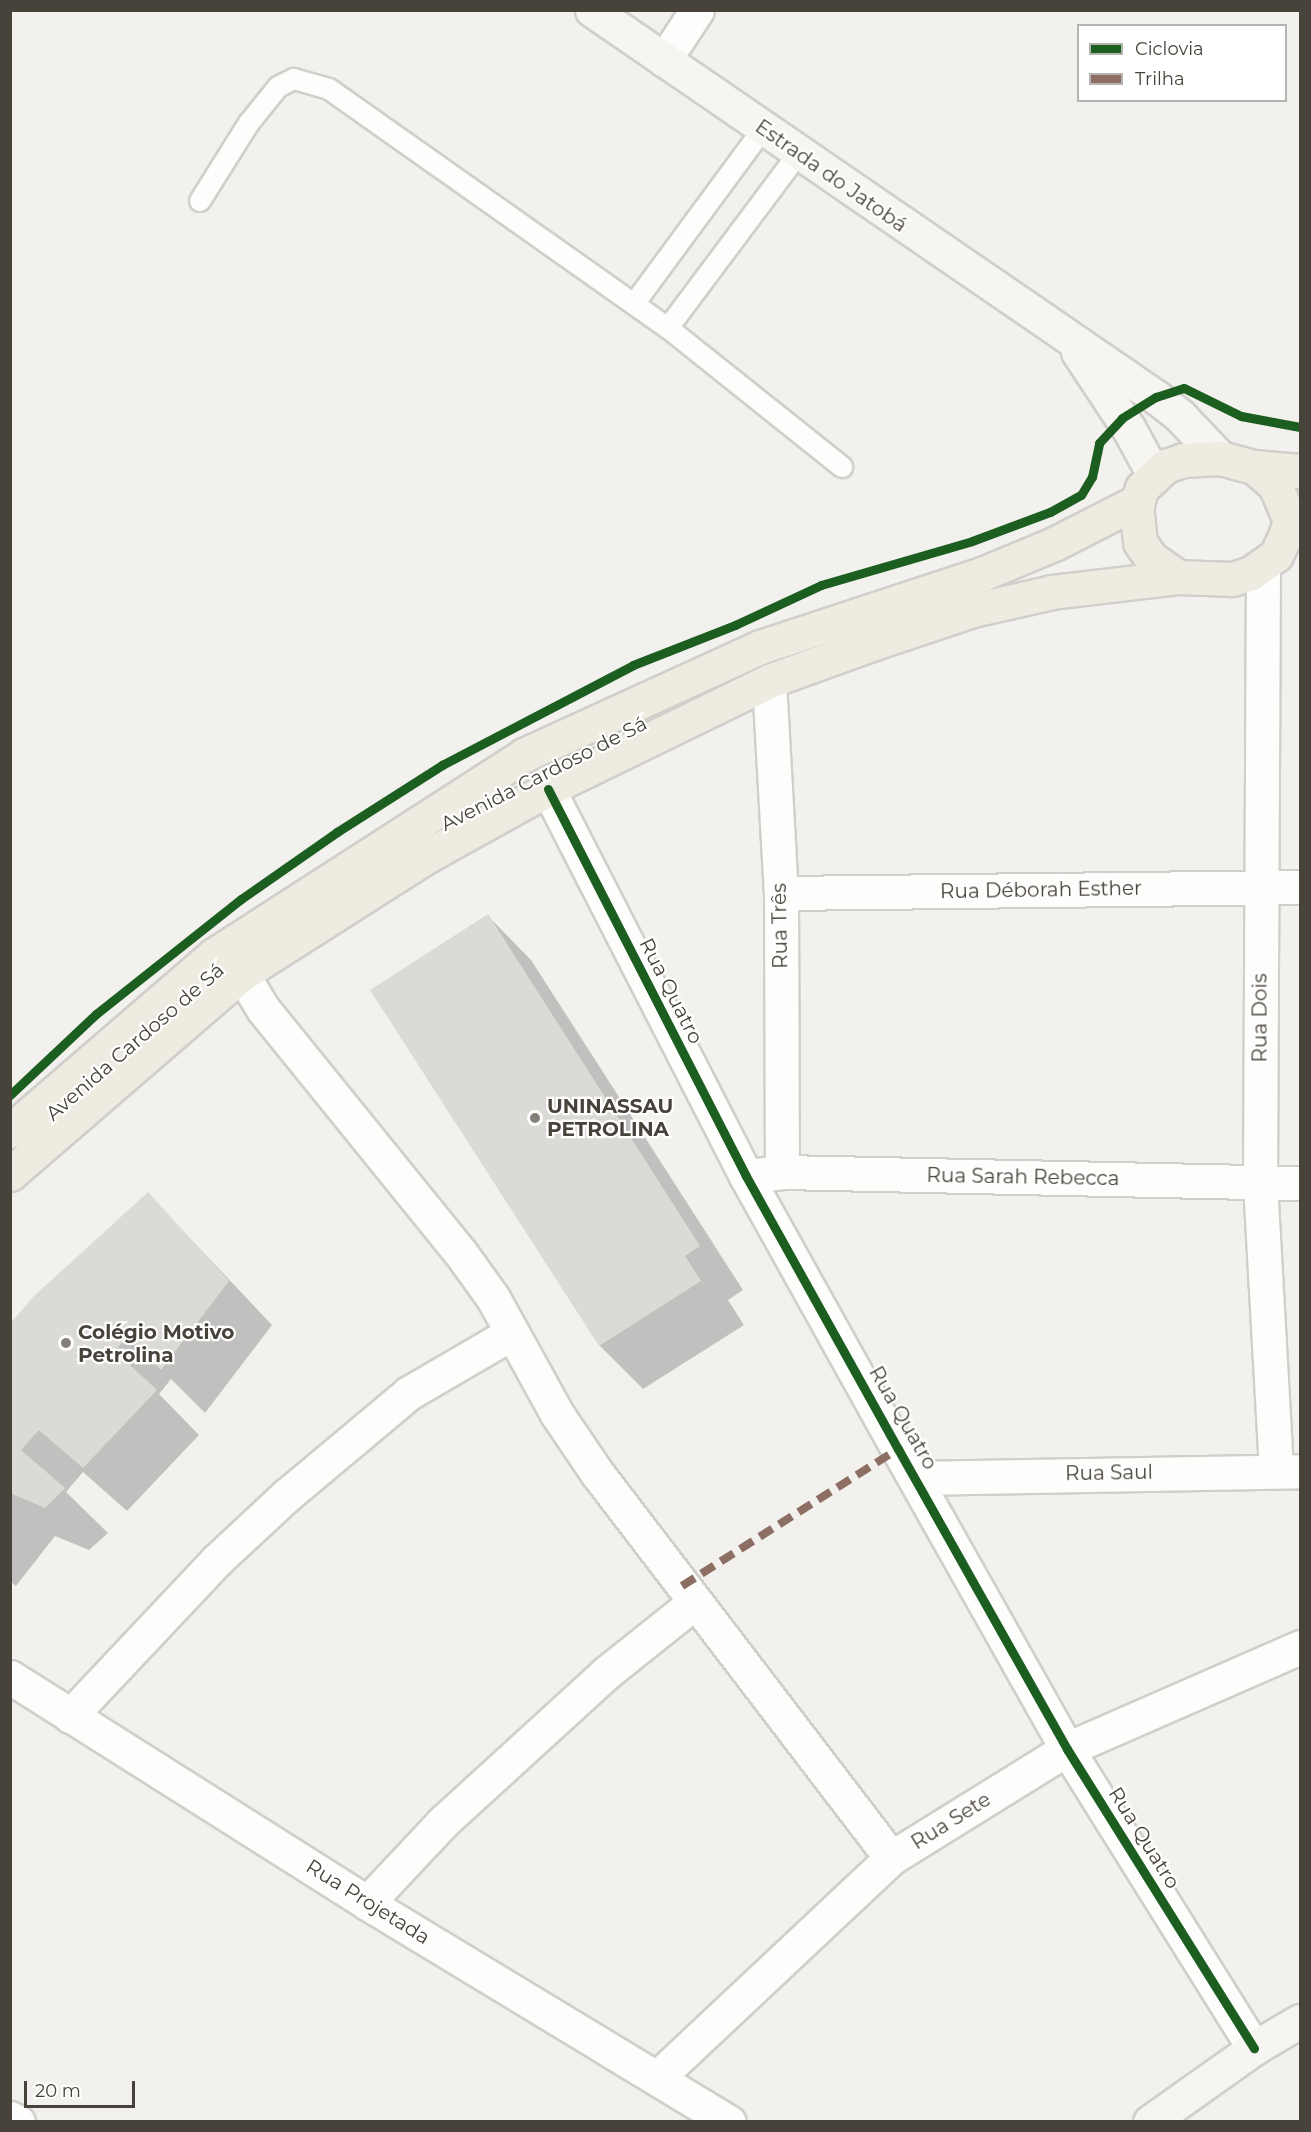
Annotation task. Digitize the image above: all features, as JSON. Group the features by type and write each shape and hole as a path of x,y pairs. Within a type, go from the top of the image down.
{"highway":[{"path":"1254,467 1275,485 1290,520 1280,556 1232,579 1178,577 1150,558 1140,542 1136,524 1146,488 1183,460 1220,458 1254,467 1300,471"},
{"name":"Avenida Cardoso de Sá","path":"10,1131 214,955 524,755 760,647 982,574 1056,543 1146,488"},
{"name":"Avenida Cardoso de Sá","path":"10,1174 242,974 429,855 548,789 769,681 973,610 1102,583 1178,577"}],"main road":[{"name":"Estrada do Jatobá","path":"604,14 664,60 798,154 1180,416 1220,458"},
{"path":"1071,340 1130,429 1146,488"},
{"path":"1150,2121 1254,2048 1300,2021"}],"street":[{"path":"664,60 697,10"},
{"name":"Rua Dois","path":"1280,556 1259,887 1260,1184 1288,1470"},
{"name":"Rua Três","path":"769,681 781,893 782,1172"},
{"name":"Rua Quatro","path":"548,789 746,1176 1067,1749 1254,2048"},
{"name":"Rua Déborah Esther","path":"781,893 1300,887"},
{"path":"242,974 263,1009 460,1252 493,1298 510,1334 597,1473 891,1858"},
{"name":"Rua Sarah Rebecca","path":"746,1176 782,1172 1260,1184 1300,1183"},
{"path":"70,1716 217,1560 287,1495 409,1393 510,1334"},
{"name":"Rua Saul","path":"917,1478 1288,1470"},
{"path":"367,1903 442,1822 606,1673 695,1602"},
{"name":"Rua Sete","path":"657,2078 891,1858 1067,1749 1300,1647"},
{"name":"Rua Projetada","path":"10,1677 367,1903 729,2121"},
{"path":"10,2118 18,2121"}],"lane":[{"path":"200,201 249,123 278,87 294,79 309,80 355,103 668,327 842,467"},
{"path":"634,304 764,129"},
{"path":"668,327 798,154"}],"building":[{"name":"UNINASSAU PETROLINA","path":"488,914 700,1246 685,1256 701,1281 599,1346 370,990"},
{"name":"Colégio Motivo Petrolina","path":"148,1192 229,1281 161,1370 128,1335 115,1351 157,1390 83,1468 39,1430 21,1450 65,1488 45,1508 10,1493 10,1324 33,1297"}],"marked path":[{"path":"682,1586 898,1449"}],"cycle path":[{"path":"10,1095 96,1014 241,899 337,832 442,765 633,665 735,625 821,585 972,541 1050,512 1081,495 1092,477 1099,443 1122,418 1156,397 1184,388 1241,416 1300,427"},
{"path":"548,789 746,1176 898,1449 1067,1749 1254,2048"}],"place":[{"name":"UNINASSAU PETROLINA","path":"535,1118"},
{"name":"Colégio Motivo Petrolina","path":"66,1343"}]}
